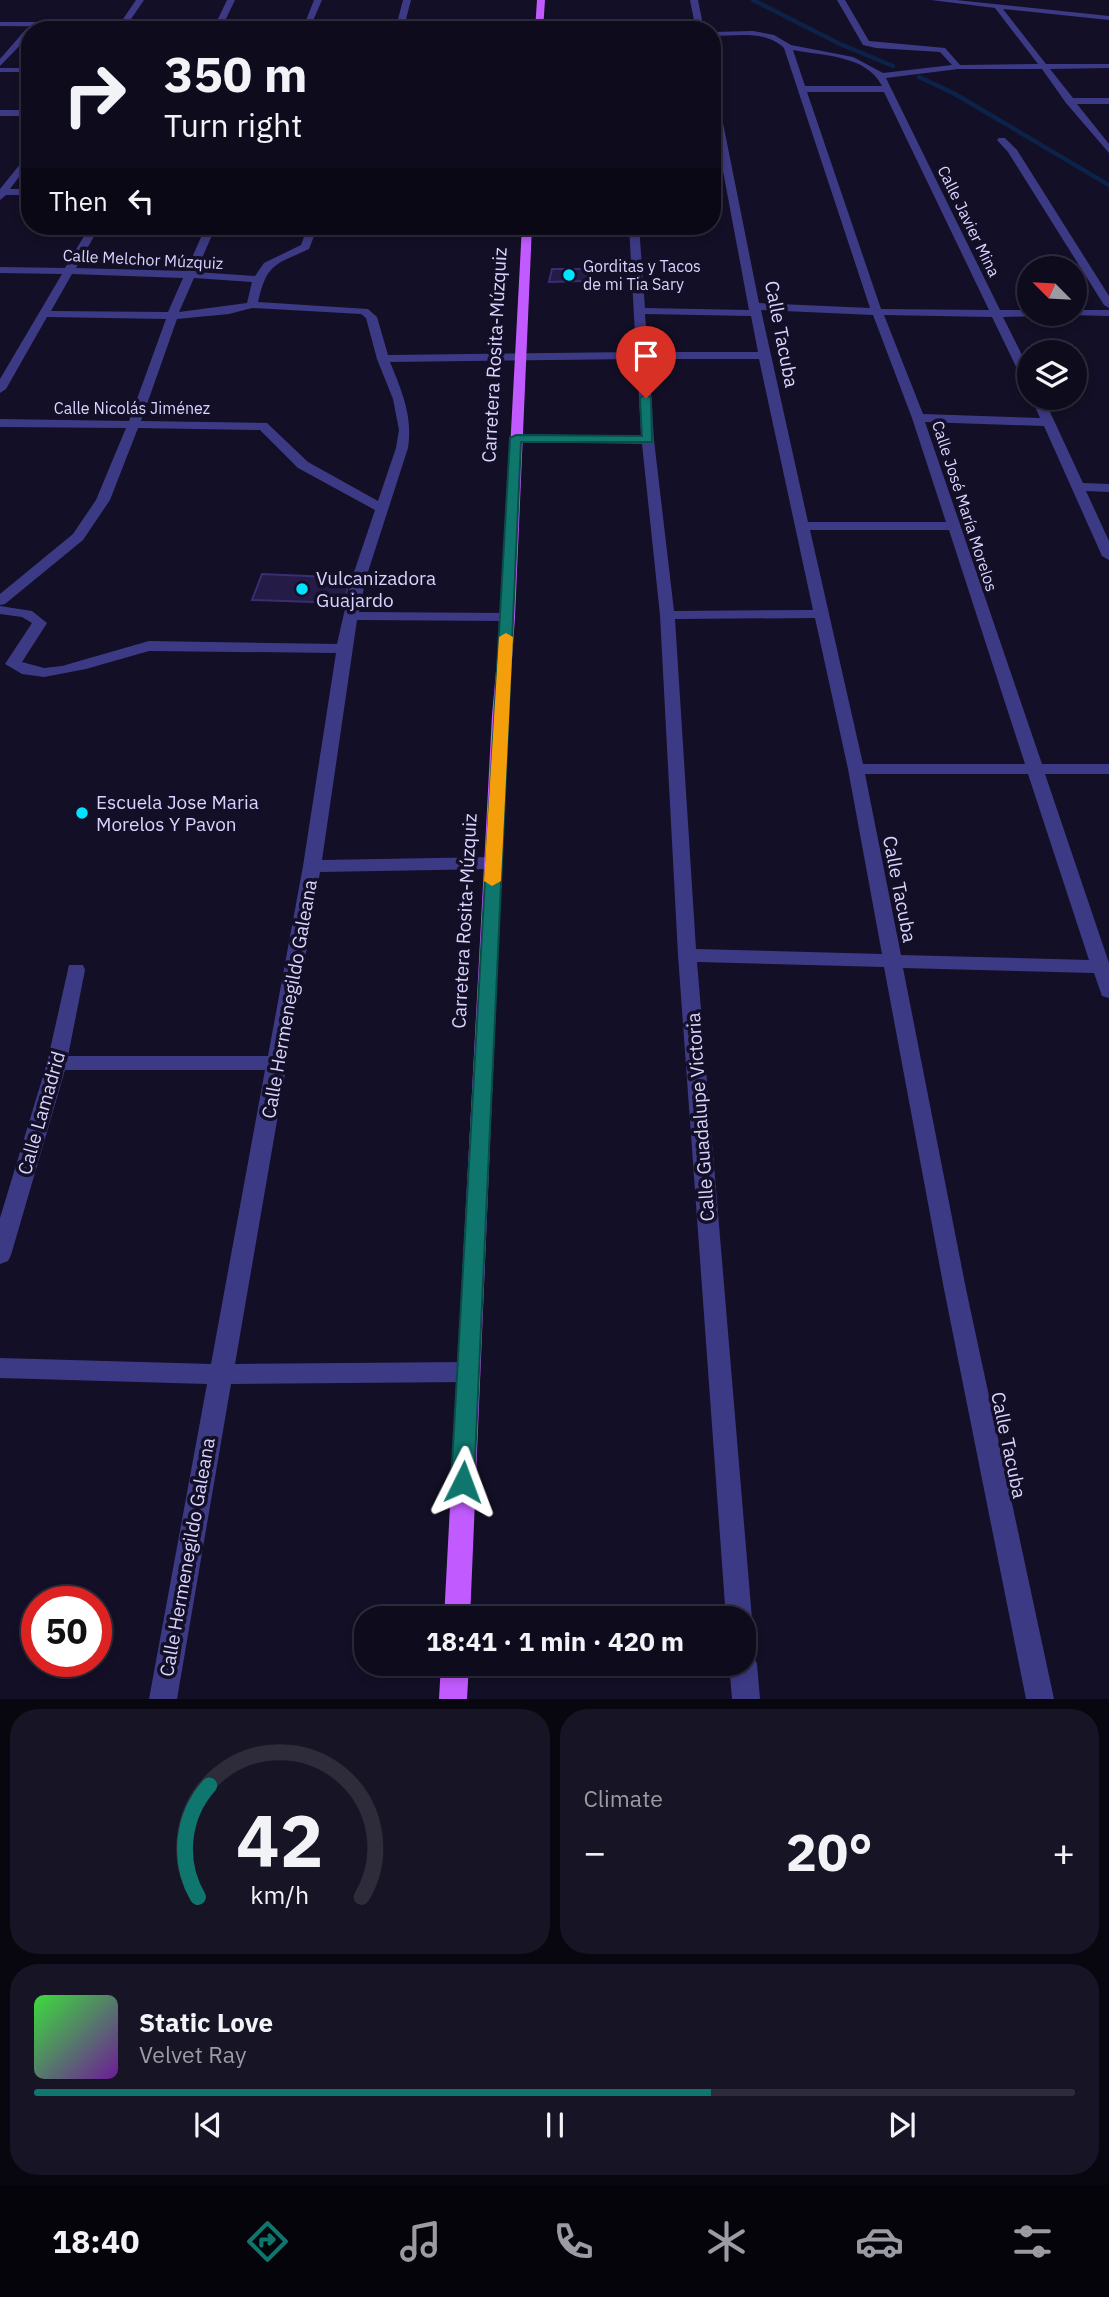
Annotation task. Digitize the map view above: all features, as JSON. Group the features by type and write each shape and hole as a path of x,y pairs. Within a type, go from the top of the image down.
{"main road":[{"path":"540,21 541,0"},
{"name":"Carretera Rosita-Múzquiz","path":"458,1606 500,715 508,617 527,235"},
{"path":"453,1699 454,1676"}],"street":[{"path":"125,21 140,0"},
{"path":"220,21 231,0"},
{"path":"309,21 318,0"},
{"path":"401,21 407,0"},
{"path":"685,0 694,1 698,21"},
{"path":"841,0 866,43 942,50 958,67"},
{"path":"935,0 1056,9 1109,18"},
{"path":"997,6 1041,66 1109,150"},
{"path":"1094,17 1101,26"},
{"path":"0,24 21,27"},
{"path":"0,31 21,30"},
{"path":"721,35 783,43 855,61 869,66 881,76 958,67 1109,66"},
{"path":"0,64 21,40"},
{"name":"Calle José María Morelos","path":"783,43 803,89 877,312 918,418 1109,991"},
{"path":"0,70 21,70"},
{"name":"Calle Javier Mina","path":"881,76 1017,357"},
{"path":"803,89 885,89"},
{"path":"1069,101 1109,101"},
{"path":"0,113 21,113"},
{"name":"Calle Tacuba","path":"721,134 755,309 856,769 955,1289 1040,1699"},
{"path":"1003,140 1012,150 1109,305"},
{"path":"1,194 21,167"},
{"path":"1,194 21,193"},
{"path":"0,389 90,235"},
{"path":"0,601 61,553 90,520 103,500 134,424 173,314 207,235"},
{"path":"44,314 173,314 252,305 256,298 258,279 268,265 305,247 310,235"},
{"path":"516,438 648,440 635,235"},
{"name":"Calle Melchor Múzquiz","path":"0,270 190,274 224,279 258,279"},
{"name":"Calle Hermenegildo Galeana","path":"163,1699 312,866 344,649 359,578 402,448 405,430 399,399 383,359 371,317 364,311 252,305"},
{"path":"640,311 755,309 1017,314"},
{"path":"1087,313 1109,313"},
{"path":"383,359 520,355 765,356"},
{"path":"1044,410 1109,556"},
{"path":"918,418 1050,422"},
{"name":"Calle Nicolás Jiménez","path":"0,423 263,426 303,465 382,509"},
{"name":"Calle Guadalupe Victoria","path":"648,440 667,615 687,955 738,1606"},
{"path":"1078,488 1109,488"},
{"path":"802,526 952,526"},
{"path":"0,610 36,617 40,623 13,664 31,670 65,670 135,647 149,646 344,649"},
{"path":"667,615 821,614"},
{"path":"351,616 508,617"},
{"path":"856,769 1109,769"},
{"path":"312,866 493,863"},
{"path":"687,955 1101,967"},
{"name":"Calle Lamadrid","path":"0,1255 57,1063 76,970"},
{"path":"57,1063 278,1063"},
{"path":"0,1368 219,1374 468,1372"},
{"path":"744,1676 746,1699"}],"building":[{"name":"Gorditas y Tacos de mi Tia Sary","path":"552,269 592,269 585,281 549,282"},
{"name":"Vulcanizadora Guajardo","path":"262,574 350,578 344,603 252,600"}],"waterway":[{"path":"753,0 840,44 893,66"},
{"path":"919,77 955,94 1109,185"}],"slow traffic":[{"path":"492,881 506,637"}],"place":[{"name":"Gorditas y Tacos de mi Tia Sary","path":"569,275"},
{"name":"Vulcanizadora Guajardo","path":"302,589"},
{"name":"Escuela Jose Maria Morelos Y Pavon","path":"82,813"}],"route":[{"path":"463,1482 516,438 648,440 646,398"}]}
